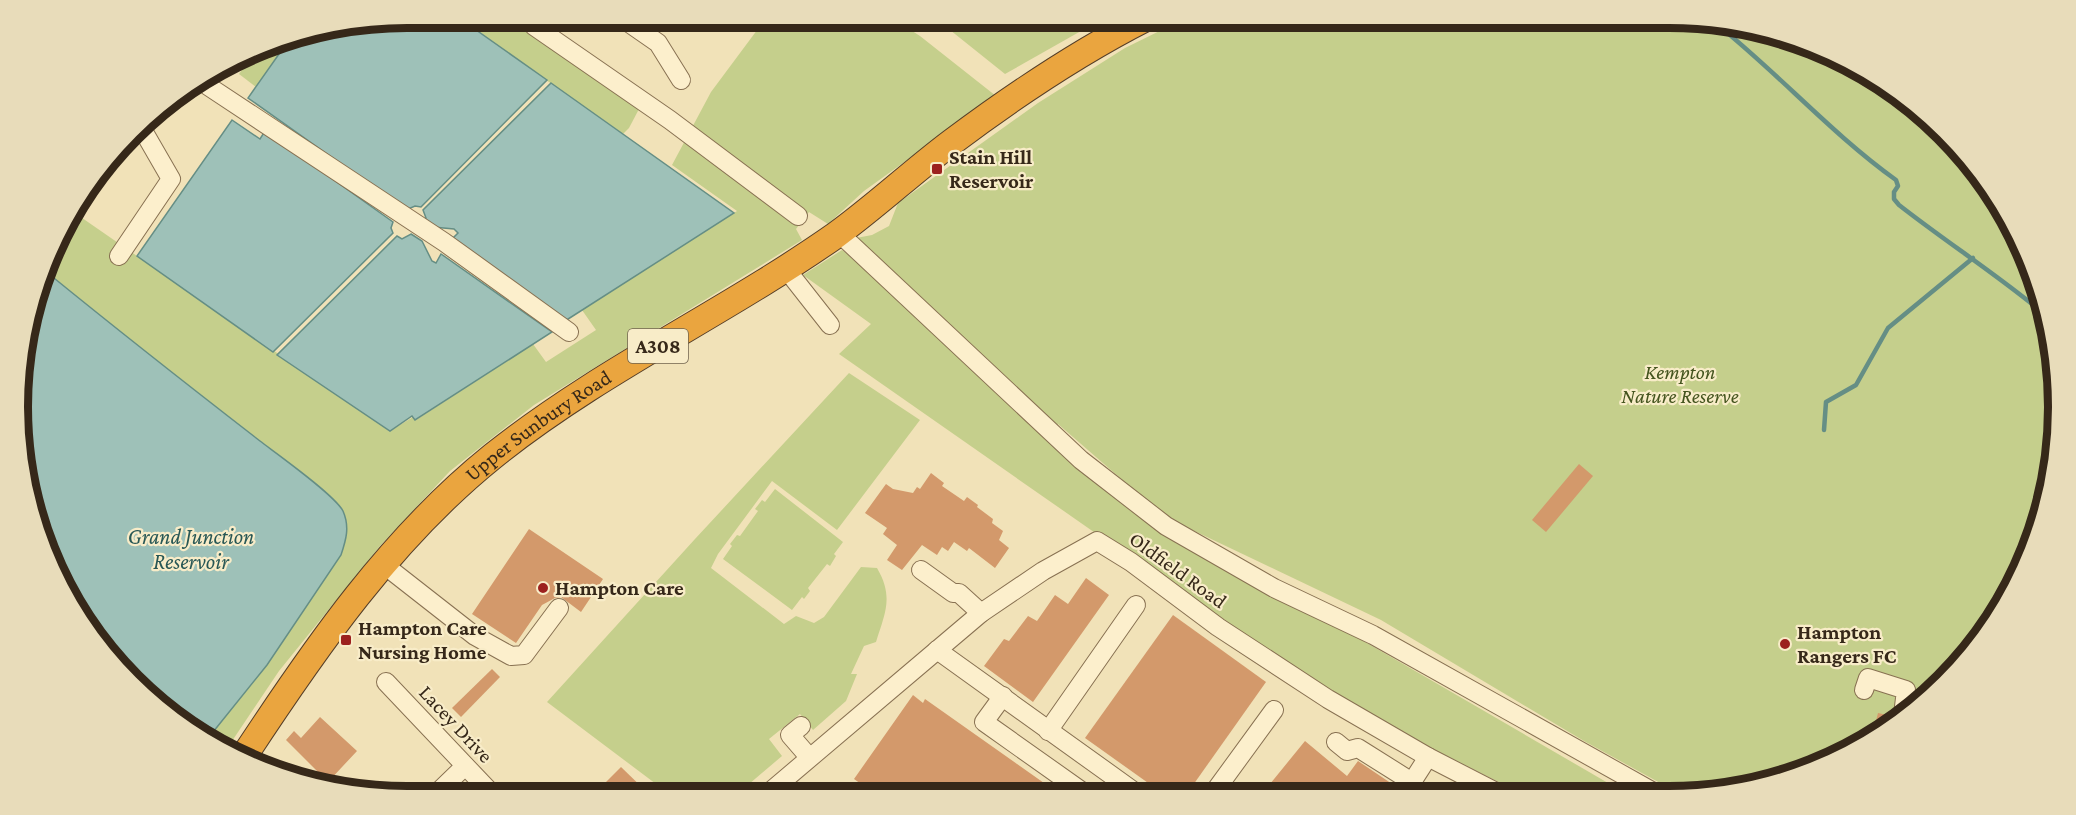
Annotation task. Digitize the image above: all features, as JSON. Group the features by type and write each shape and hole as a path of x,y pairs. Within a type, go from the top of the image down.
{"highway":[{"name":"Upper Sunbury Road","path":"247,751 292,682 383,564 447,497 492,457 543,419 669,339 786,269 839,233 952,142 1007,103 1125,29"}],"street":[{"path":"538,29 670,120 798,216"},
{"path":"638,29 658,43 681,80"},
{"path":"206,86 444,242 569,332"},
{"path":"119,256 171,179 146,135"},
{"path":"839,233 1080,460 1166,526 1274,588 1373,634 1643,786"},
{"path":"786,269 830,325"},
{"name":"Oldfield Road","path":"776,786 981,613 1042,571 1097,541 1131,562 1218,627 1328,699 1428,757 1484,786"},
{"path":"383,564 475,636 511,656 524,655 559,608"},
{"path":"921,570 953,593 958,593 981,613"},
{"path":"1048,731 1136,606"},
{"path":"937,650 1126,786"},
{"path":"1864,690 1868,678 1906,690 1904,704"},
{"name":"Lacey Drive","path":"386,682 484,786"},
{"path":"1003,696 984,722 1074,786"},
{"path":"1219,786 1274,710"},
{"path":"790,735 809,757"},
{"path":"1336,742 1347,751 1358,748 1412,782 1428,757"},
{"path":"444,786 465,766"}],"green space":[{"path":"474,29 524,29 639,109 629,128 623,134"},
{"path":"758,29 909,29 996,96 864,191 828,224 809,212 796,229 802,240 534,405 450,471 380,546 279,671 231,743 213,733 267,665 341,555 347,523 337,503 52,277 80,216 390,431 413,417 416,420 533,344 546,362 596,330 582,310 737,211 672,165 711,92"},
{"path":"949,29 1085,29 1005,74"},
{"name":"Kempton Nature Reserve","path":"1164,29 1693,29 1767,41 1814,57 1879,92 1936,140 1984,197 2019,262 2035,309 2040,334 2048,408 2040,481 2035,506 2019,553 1984,618 1953,657 1918,692 1879,723 1858,736 1814,758 1767,774 1693,786 1666,786 1584,741 1381,620 1165,517 1058,424 1057,446 1167,537 1348,632 1613,786 1507,786 1390,728 1219,622 839,354 871,324 803,275 842,250 949,324 851,239 872,235 889,226 898,203 1038,103 1125,48"},
{"path":"282,50 256,87 239,74 245,66"},
{"path":"849,373 920,420 837,530 772,481 718,554 711,568 784,624 796,616 814,623 824,617 861,567 877,568 887,597 885,613 876,642 864,646 851,674 857,674 846,701 813,730 800,714 769,739 782,756 747,786 659,786 547,702"},
{"path":"775,489 843,542 834,554 836,556 830,566 827,564 808,588 810,591 804,599 802,597 792,610 723,559 732,546 730,544 737,535 740,536 758,511 755,509 762,500 765,502"}],"water":[{"path":"383,29 475,29 547,80 421,207 415,206 406,210 248,98 281,51 309,41"},
{"path":"551,83 734,213 565,321 451,240 458,233 454,229 433,227 425,221 423,210"},
{"path":"232,120 260,139 265,131 393,222 391,228 393,233 273,352 137,256"},
{"path":"411,234 422,241 432,261 436,263 441,254 552,332 415,420 412,416 390,431 277,355 397,236 402,239"},
{"name":"Grand Junction Reservoir","path":"52,277 318,485 343,511 346,533 341,555 267,665 213,733 177,708 140,675 107,638 79,597 57,553 41,506 29,432 29,383 32,358 41,309"}],"building":[{"path":"1579,464 1593,476 1546,532 1532,520"},
{"path":"931,473 944,483 942,486 964,501 967,497 978,505 977,507 993,519 992,523 1003,531 999,540 1009,548 995,568 969,548 967,551 954,542 948,551 942,547 937,555 922,545 902,570 887,560 897,545 883,534 887,528 865,513 886,484 893,489 913,493 917,487 920,489"},
{"name":"Hampton Care","path":"529,529 603,579 581,612 561,597 542,605 516,643 472,614"},
{"path":"1086,578 1109,595 1033,702 984,666 1004,639 1009,641 1028,616 1037,621 1055,595 1068,604"},
{"path":"1173,615 1266,682 1192,786 1152,786 1085,738"},
{"path":"492,669 500,677 461,717 452,708"},
{"path":"913,695 923,703 925,699 1048,786 864,786 854,779"},
{"path":"1878,713 1889,715 1879,723 1875,726"},
{"path":"320,717 357,751 331,778 323,777 286,740 294,731 301,738"},
{"path":"1305,741 1347,776 1358,761 1395,786 1268,786"},
{"path":"621,767 641,786 602,786"}],"waterway":[{"path":"1728,34 1828,124 1896,180 1898,186 1894,192 1894,199 1899,205 2034,306"},
{"path":"1824,430 1826,402 1856,385 1888,328 1973,258"}],"place":[{"name":"Stain Hill Reservoir","path":"937,169"},
{"name":"Hampton Care","path":"543,588"},
{"name":"Hampton Care Nursing Home","path":"346,640"},
{"name":"Hampton Rangers FC","path":"1785,644"}]}
